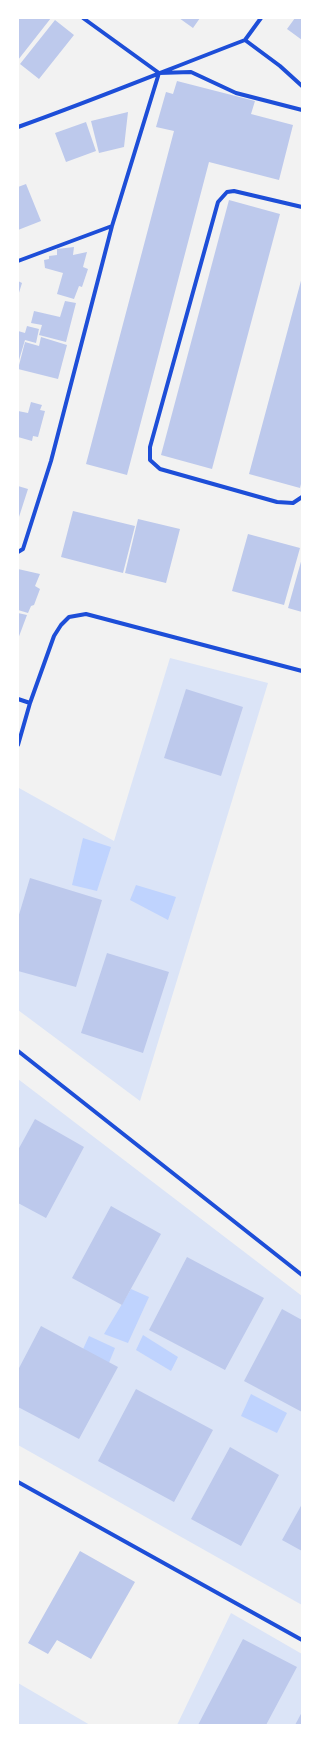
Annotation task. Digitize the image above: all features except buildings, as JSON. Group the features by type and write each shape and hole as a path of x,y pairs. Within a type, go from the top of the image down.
{"street":[{"path":"83,18 159,73 191,72 236,93 302,110"},
{"path":"18,127 120,90 159,73 245,40 262,18"},
{"path":"245,40 280,66 302,86"},
{"path":"18,552 23,549 51,461 112,226 159,73"},
{"path":"302,207 234,191 227,192 218,202 150,447 150,460 160,469 277,502 293,503 302,497"},
{"path":"18,261 112,226"},
{"path":"18,745 30,703 54,636 61,625 70,617 86,614 302,671"},
{"path":"18,699 30,703"},
{"path":"18,1051 302,1275"},
{"path":"18,1482 302,1640"}],"shaded area":[{"path":"170,658 268,683 140,1101 18,1010 18,790 19,788 114,841"},
{"path":"18,1079 302,1296 302,1605 18,1445"},
{"path":"231,1613 302,1654 302,1725 177,1725"},
{"path":"18,1683 90,1725 18,1725"}],"water":[{"path":"83,838 111,847 97,891 72,885"},
{"path":"136,885 176,897 168,920 130,900"},
{"path":"131,1289 149,1297 128,1343 104,1334"},
{"path":"143,1335 178,1357 171,1371 136,1350"},
{"path":"89,1336 115,1348 102,1380 74,1369"},
{"path":"251,1394 287,1413 277,1433 241,1416"}]}
